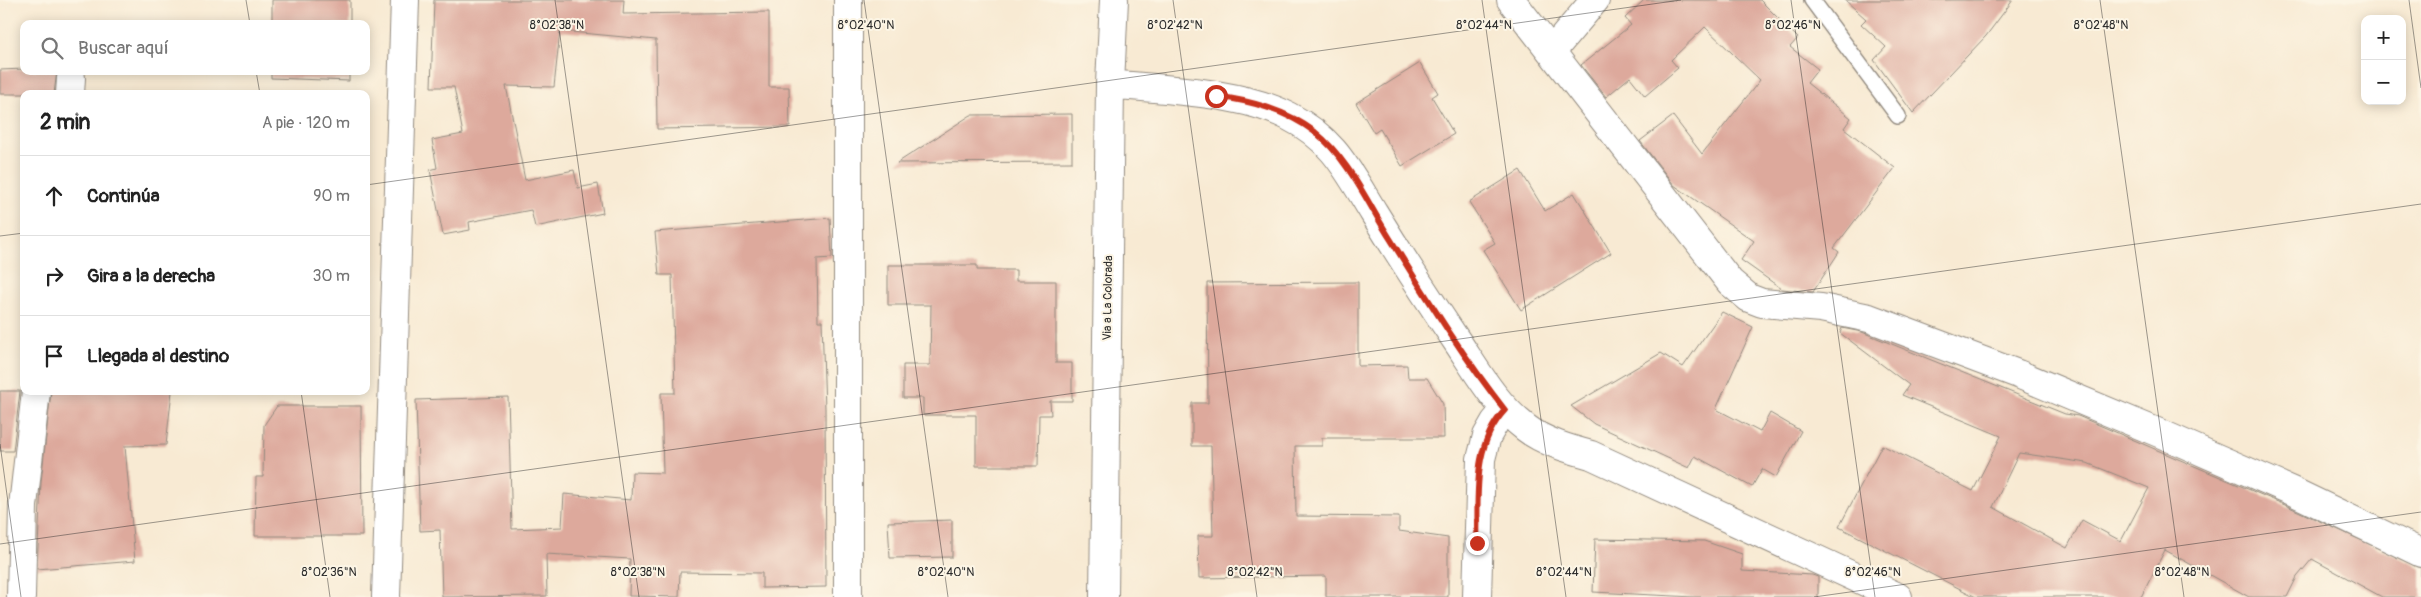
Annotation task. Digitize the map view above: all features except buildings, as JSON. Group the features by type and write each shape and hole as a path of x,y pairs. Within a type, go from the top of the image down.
{"street":[{"path":"386,597 405,0"},
{"path":"848,0 848,597"},
{"name":"Via a La Colorada","path":"1104,597 1110,84 1114,0"},
{"path":"1511,0 1730,282 1749,298 1775,305 1821,308 1869,318 2018,374 2275,484 2421,553"},
{"path":"1552,51 1595,0"},
{"path":"1110,84 1241,99 1265,106 1288,116 1314,132 1336,152 1412,275 1488,388 1505,410 1527,429 1569,450 1591,455 1871,590 1898,597"},
{"path":"21,597 23,506 36,395"},
{"path":"1477,597 1480,458 1487,436 1505,410"}],"lane":[{"path":"1812,0 1898,116"}],"route":[{"path":"1216,96 1241,99 1265,106 1288,116 1314,132 1336,152 1412,275 1488,388 1505,410 1487,436 1480,458 1477,543"}]}
